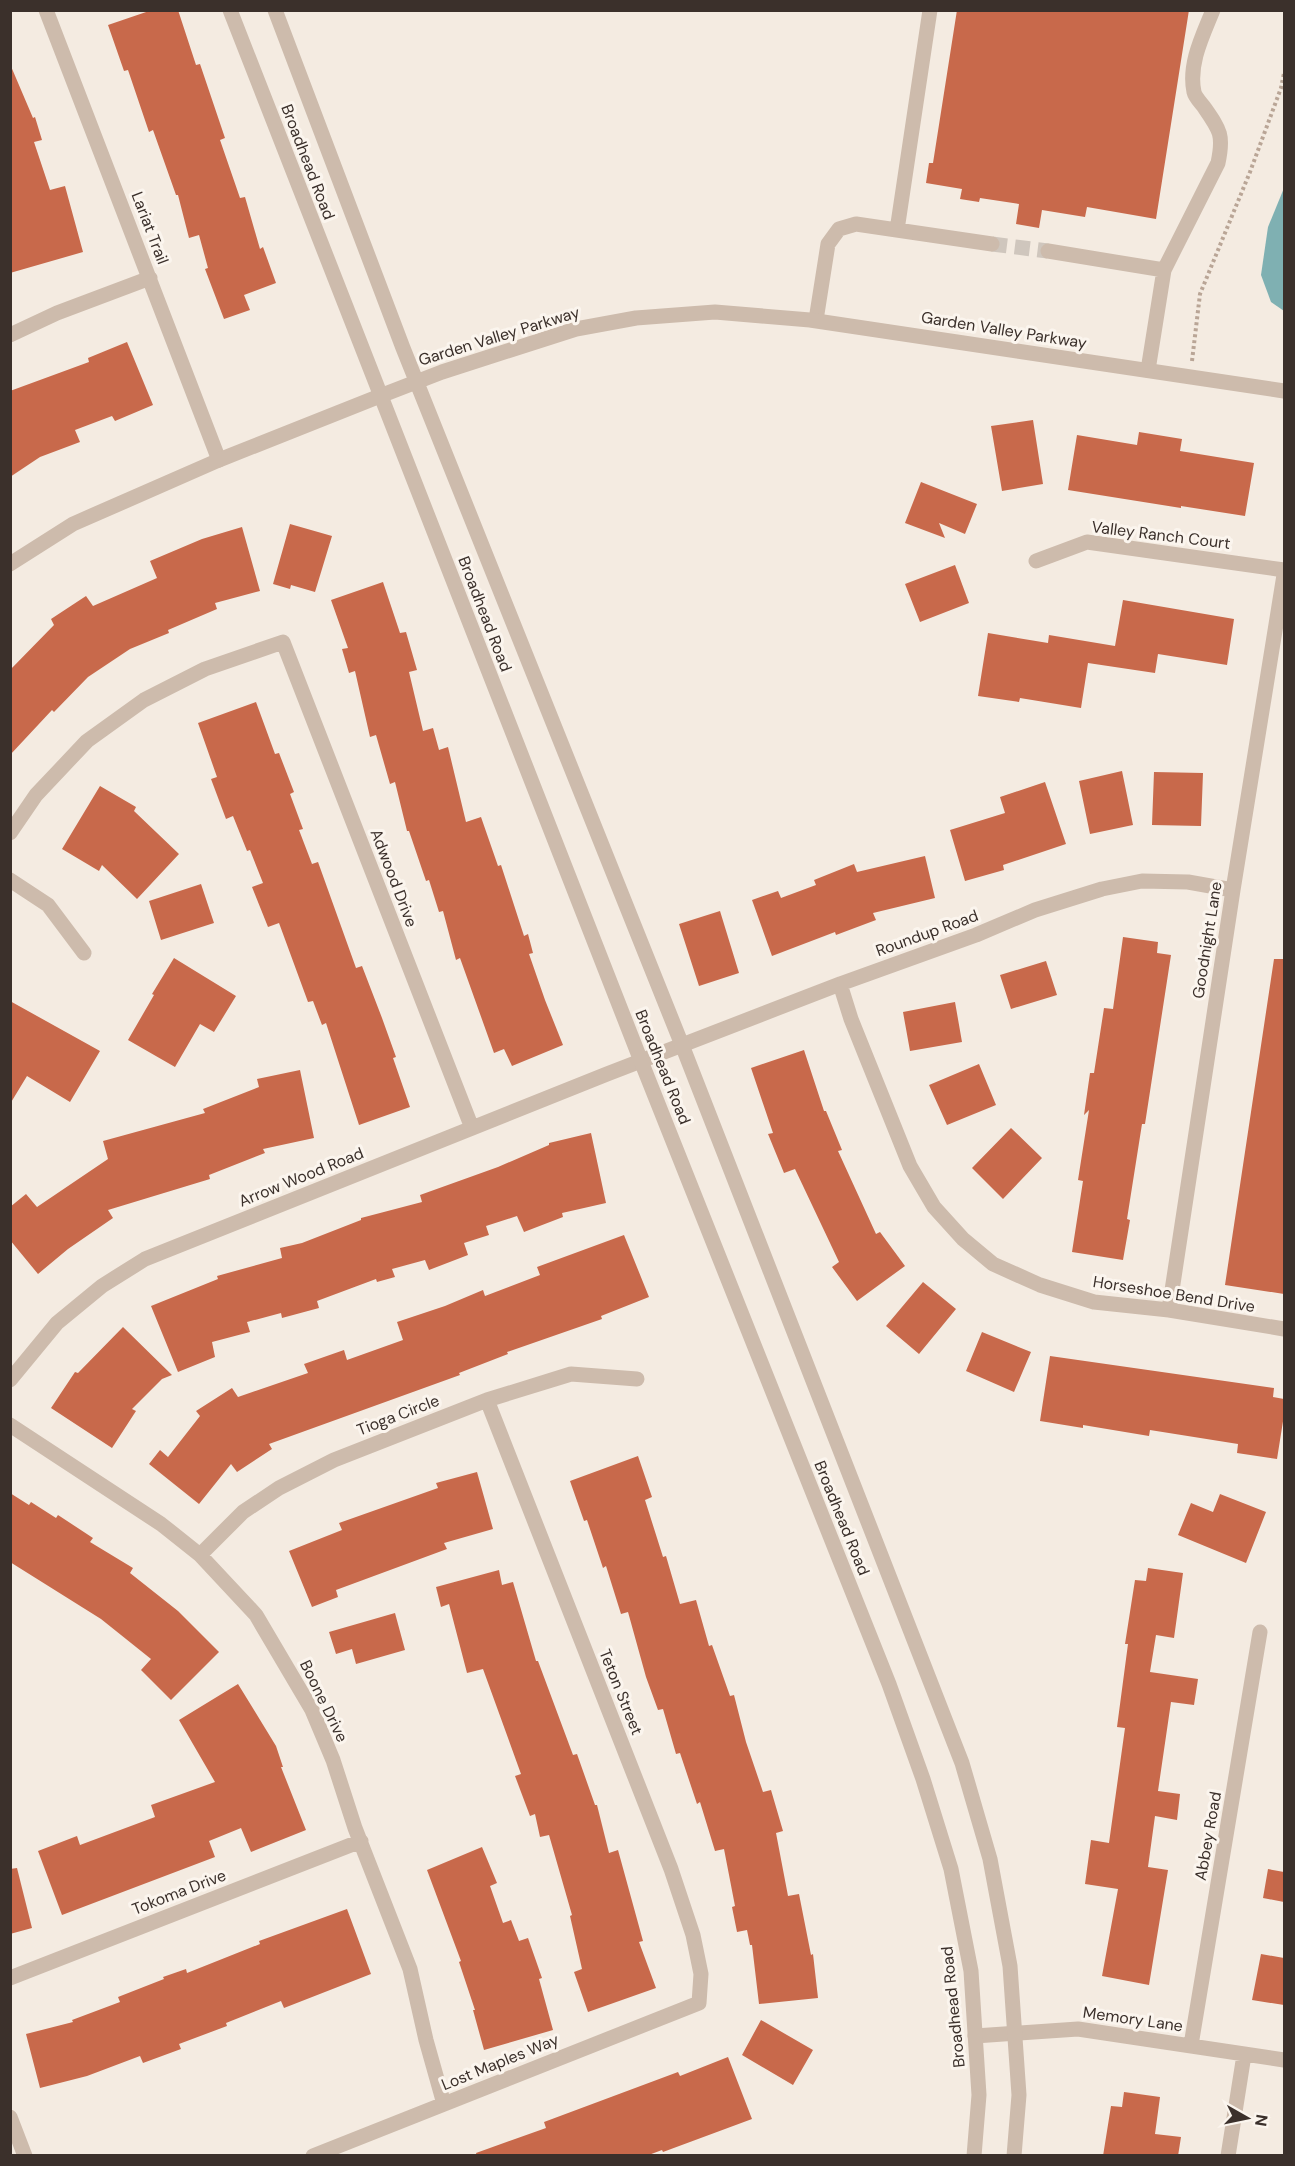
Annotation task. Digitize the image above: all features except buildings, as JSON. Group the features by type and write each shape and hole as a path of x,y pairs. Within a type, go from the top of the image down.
{"street":[{"name":"Lariat Trail","path":"45,10 219,460"},
{"name":"Broadhead Road","path":"230,10 641,1061 884,1672 922,1779 951,1869 971,1971 979,2095 974,2156"},
{"name":"Broadhead Road","path":"274,10 417,381 682,1046 962,1763 990,1859 1010,1966 1019,2095 1014,2156"},
{"path":"897,230 930,10"},
{"path":"1148,370 1164,270 1218,163 1222,144 1218,126 1194,94 1193,70 1213,10"},
{"path":"816,320 828,244 839,229 856,224 992,244"},
{"path":"1048,251 1164,270"},
{"path":"10,335 57,313 150,278"},
{"name":"Garden Valley Parkway","path":"10,564 73,524 219,460 417,381 576,329 636,318 715,312 816,320 1284,391"},
{"name":"Valley Ranch Court","path":"1036,561 1087,542 1284,570"},
{"name":"Goodnight Lane","path":"1169,1310 1284,575"},
{"name":"Adwood Drive","path":"10,833 36,795 87,741 144,700 205,669 283,642 472,1128"},
{"path":"10,880 48,905 84,953"},
{"name":"Roundup Road","path":"641,1061 840,984 976,935 1035,910 1102,889 1142,881 1188,882 1233,890"},
{"name":"Horseshoe Bend Drive","path":"840,984 851,1019 909,1166 934,1207 963,1239 993,1264 1040,1285 1094,1302 1169,1310 1284,1329"},
{"name":"Arrow Wood Road","path":"10,1380 57,1323 102,1286 145,1259 641,1061"},
{"name":"Tioga Circle","path":"200,1555 243,1512 279,1488 334,1460 486,1400 572,1374 637,1379"},
{"name":"Teton Street","path":"486,1400 671,1869 693,1935 701,1974 699,2003"},
{"name":"Boone Drive","path":"10,1425 161,1524 200,1555 256,1615 297,1683 316,1720 410,1969 426,2040 444,2104"},
{"name":"Abbey Road","path":"1191,2045 1260,1632"},
{"name":"Tokoma Drive","path":"10,1977 361,1840"},
{"name":"Lost Maples Way","path":"313,2156 699,2003"},
{"name":"Memory Lane","path":"975,2036 1078,2029 1284,2060"},
{"path":"1228,2156 1244,2055"},
{"path":"10,2116 25,2156"}],"path":[{"path":"1189,376 1200,294 1250,172 1281,88 1284,73"}],"water":[{"path":"1284,188 1284,311 1271,302 1261,275 1268,227"}],"tunnel":[{"path":"992,244 1048,251"}]}
